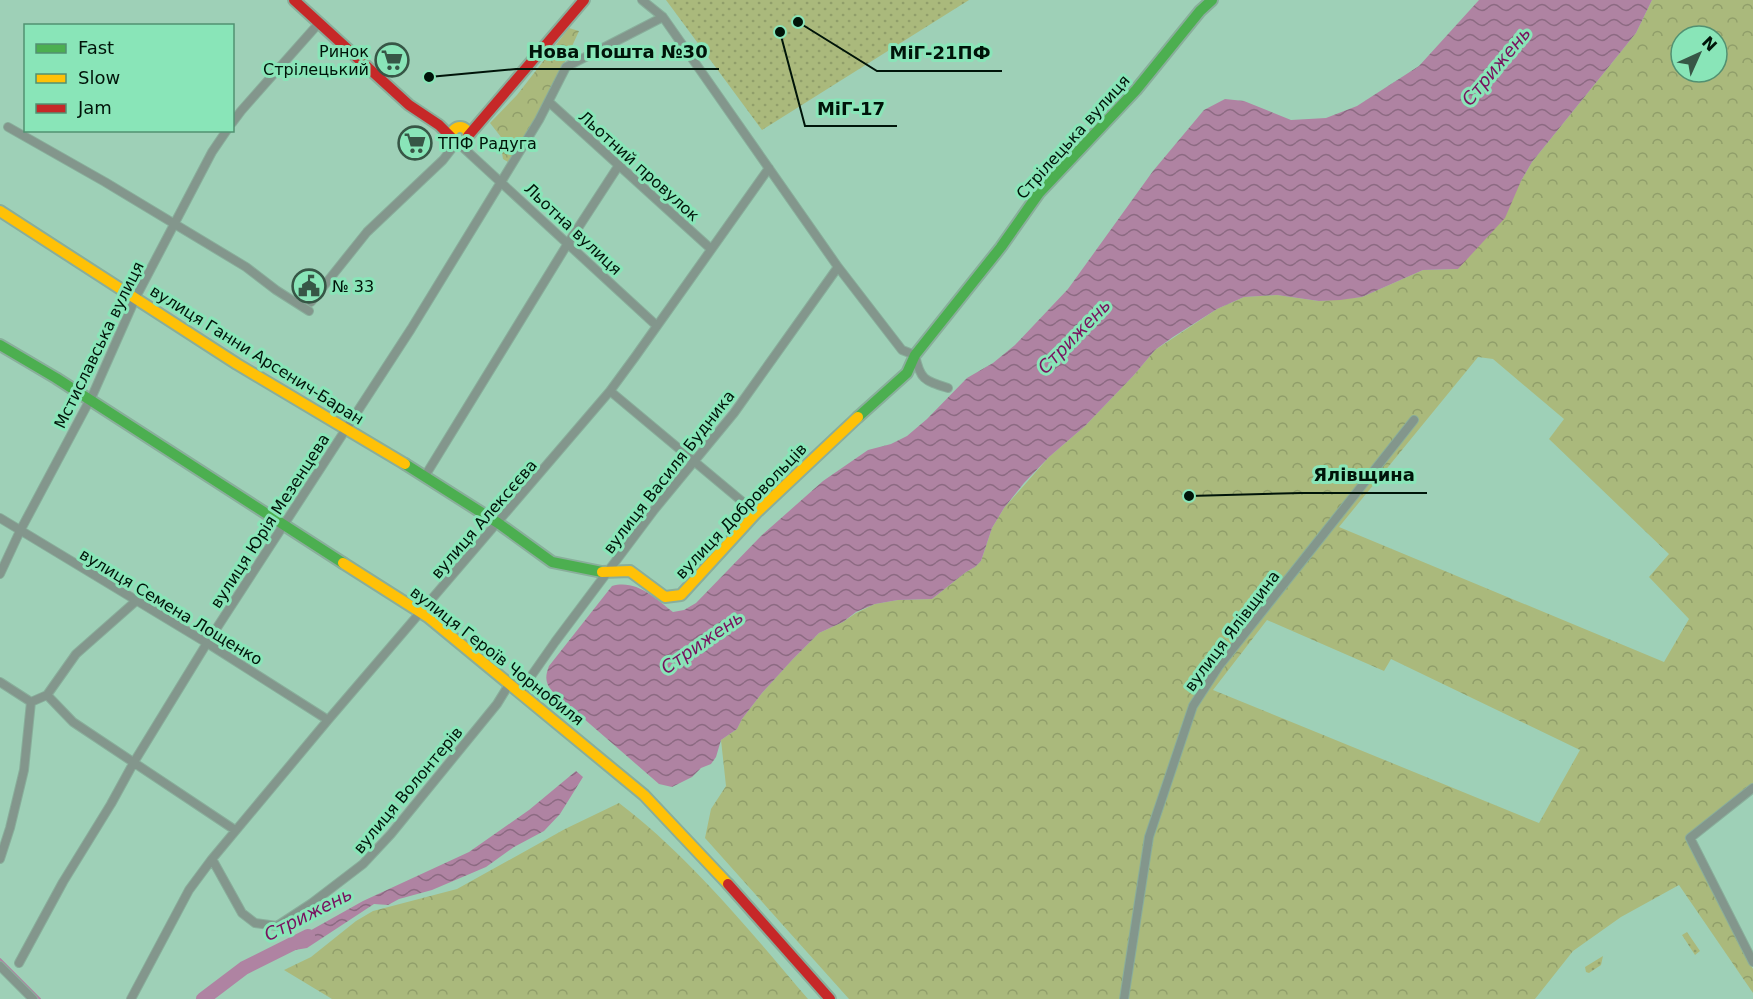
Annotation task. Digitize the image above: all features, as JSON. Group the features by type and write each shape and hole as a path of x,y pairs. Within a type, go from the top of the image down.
{"street":[{"name":"Льотна вулиця","path":"294,0 409,105 439,125 461,135 469,153 657,326"},
{"path":"311,302 367,232 443,160 461,135 476,124 504,96 584,0"},
{"path":"642,0 663,18 838,267 902,350 915,355 918,370 928,382 948,388"},
{"name":"Стрілецька вулиця","path":"915,355 1001,247 1039,193 1136,90 1200,11 1212,0"},
{"name":"вулиця Юрія Мезенцева","path":"19,963 63,882 134,762 207,643 405,338 549,102 566,67 663,18"},
{"path":"234,120 319,22"},
{"name":"Льотний провулок","path":"549,102 711,249"},
{"path":"8,127 246,267 309,311"},
{"name":"Мстиславська вулиця","path":"0,574 20,531 90,401 136,297 212,152 226,132"},
{"path":"425,476 619,165"},
{"name":"вулиця Алексєєва","path":"131,999 189,890 212,859 610,391 769,168"},
{"name":"вулиця Ганни Арсенич-Баран","path":"0,211 237,364 348,428 498,523"},
{"name":"вулиця Василя Будника","path":"520,692 654,510 734,413 838,267"},
{"name":"вулиця Героїв Чорнобиля","path":"0,345 422,612 644,795 676,826 830,999"},
{"name":"вулиця Добровольців","path":"498,523 552,562 608,573 630,572 665,597 681,595 756,513 820,451 907,373 915,355"},
{"path":"610,391 756,513"},
{"name":"вулиця Ялівщина","path":"1124,999 1133,928 1149,837 1196,700 1219,666 1414,420"},
{"name":"вулиця Семена Лощенко","path":"0,518 207,643 328,720"},
{"path":"30,702 47,695 76,654 136,601"},
{"path":"0,682 30,702"},
{"name":"вулиця Волонтерів","path":"212,859 242,913 255,923 277,926 312,903 363,864 391,834 497,704 510,683"},
{"path":"47,695 73,722 235,830"},
{"path":"0,860 24,770 30,702"},
{"path":"1753,788 1690,838 1751,949 1753,962"},
{"path":"0,966 33,999"}],"green space":[{"path":"666,0 969,0 762,130"},
{"path":"1652,0 1753,0 1753,786 1688,842 1753,969 1753,993 1679,885 1621,917 1573,951 1535,999 849,999 705,838 711,809 726,786 721,740 737,729 762,693 819,633 875,604 898,600 932,599 975,567 981,561 992,528 1004,508 1049,457 1085,426 1155,350 1217,309 1244,297 1277,295 1319,301 1362,297 1423,270 1458,269 1532,162 1636,33","holes":["1478,357 1493,359 1564,419 1549,439 1669,554 1649,577 1689,619 1664,662 1339,527","1267,620 1384,671 1391,659 1580,750 1539,823 1213,690"]},
{"path":"569,28 579,31 546,103 508,162 503,159 502,153 508,146 490,123 517,95"},
{"path":"619,803 670,846 694,870 808,999 332,999 284,970 311,957 356,921 373,911 457,889 565,829"},
{"path":"1687,932 1700,951 1695,955 1682,935"},
{"path":"1603,956 1601,965 1589,973 1586,972 1585,967"}],"water":[{"path":"1479,0 1652,0 1636,33 1532,162 1505,218 1458,269 1423,270 1362,297 1340,300 1319,301 1277,295 1244,297 1217,309 1173,337 1155,350 1085,426 1049,457 1024,483 1004,508 992,528 981,561 975,567 932,599 898,600 875,604 819,633 762,693 737,729 721,740 716,757 711,764 672,787 659,784 552,691 546,679 549,666 612,586 637,587 673,612 684,610 696,603 761,536 823,481 868,450 891,444 907,436 967,378 993,363 1015,345 1068,289 1153,171 1204,110 1225,99 1244,101 1291,120 1326,118 1357,106 1419,66"},
{"path":"576,771 583,777 560,814 544,831 514,847 486,867 432,890 399,899 388,905 374,904 307,948 289,951 297,938 363,901 469,852 529,810"}],"waterway":[{"name":"Стрижень","path":"203,999 244,968 308,936"},
{"path":"0,959 40,999"}],"traffic: fast":[{"path":"858,417 907,373 915,355 1001,247 1039,193 1136,90 1200,11 1212,0"},
{"path":"0,345 56,378 343,563"},
{"path":"405,464 498,523 552,562 602,572"}],"traffic: slow":[{"path":"460,127 468,135 460,143 452,135 460,127"},
{"path":"0,211 237,364 405,464"},
{"path":"602,572 630,571 665,597 681,595 756,513 858,417"},
{"path":"343,563 428,617 644,795 728,884"}],"traffic: jam":[{"path":"294,0 409,105 439,125 453,139"},
{"path":"468,136 584,0"},
{"path":"728,884 830,999"}],"place":[{"name":"МіГ-21ПФ","path":"798,22"},
{"name":"МіГ-17","path":"780,32"},
{"name":"Ринок Стрілецький","path":"392,60"},
{"name":"Нова Пошта №30","path":"429,77"},
{"name":"ТПФ Радуга","path":"415,143"},
{"name":"№ 33","path":"309,286"},
{"name":"Ялівщина","path":"1189,496"}]}
